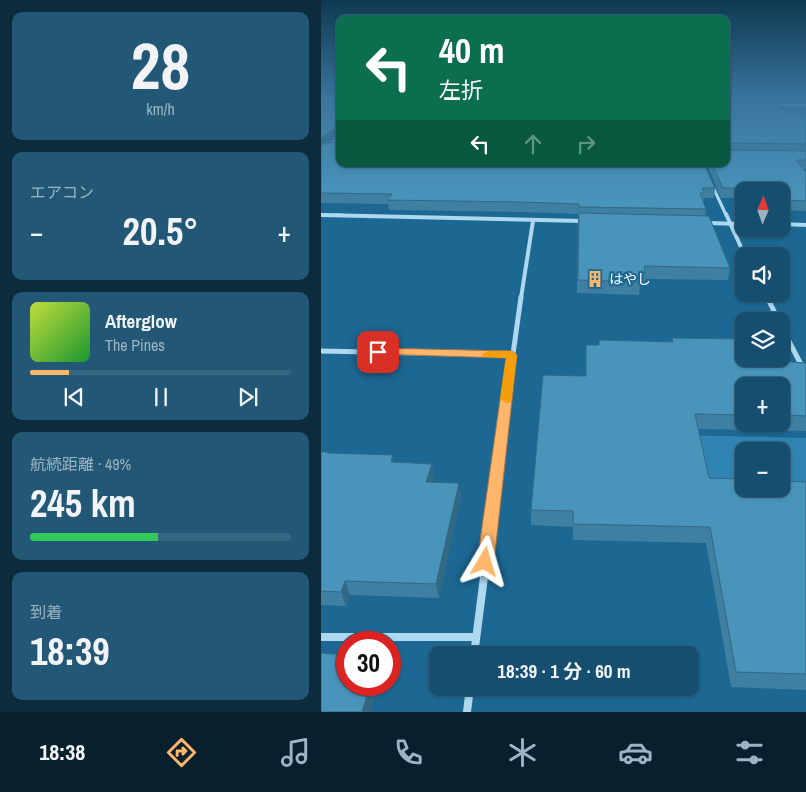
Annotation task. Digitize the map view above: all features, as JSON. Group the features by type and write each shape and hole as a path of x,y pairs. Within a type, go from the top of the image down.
{"street":[{"path":"321,152 336,140"},
{"path":"321,148 333,148"},
{"path":"710,181 740,247"},
{"path":"321,216 591,221"},
{"path":"475,646 512,355 533,221"},
{"path":"699,223 735,223"},
{"path":"790,224 806,225"},
{"path":"790,343 806,374"},
{"path":"321,350 512,355"},
{"path":"321,638 476,637"},
{"path":"467,712 469,696"}],"shaded area":[{"path":"678,435 806,438 806,487 790,487 790,442 735,442 735,485 686,484"}],"building":[{"path":"730,133 806,133 806,144 730,143"},
{"path":"336,142 336,167 705,167 715,188 702,188 705,193 700,193 706,209 579,207 579,204 520,202 387,200 392,194 321,193 321,146 325,143"},
{"path":"730,150 806,151 806,160 796,160 806,172 806,201 790,200 790,182 735,182 735,188 723,188 713,167 730,167"},
{"path":"579,213 709,216 730,268 644,266 645,273 639,273 640,282 578,280"},
{"path":"672,338 735,339 735,367 790,367 790,360 791,362 806,363 806,416 790,415 790,377 735,377 735,415 695,414 709,478 735,479 735,497 790,497 790,481 806,482 806,674 736,672 710,527 573,524 573,511 531,510 543,375 586,376 586,345 599,345 599,340 673,342"},
{"path":"321,452 393,455 391,462 432,464 426,482 459,483 436,584 345,581 341,592 321,591"},
{"path":"321,653 336,654 336,696 367,696 362,712 321,712"}],"slow traffic":[{"path":"488,354 512,355 506,399"}],"place":[{"name":"はやし","path":"595,279"}],"route":[{"path":"378,352 512,355 485,562"}]}
